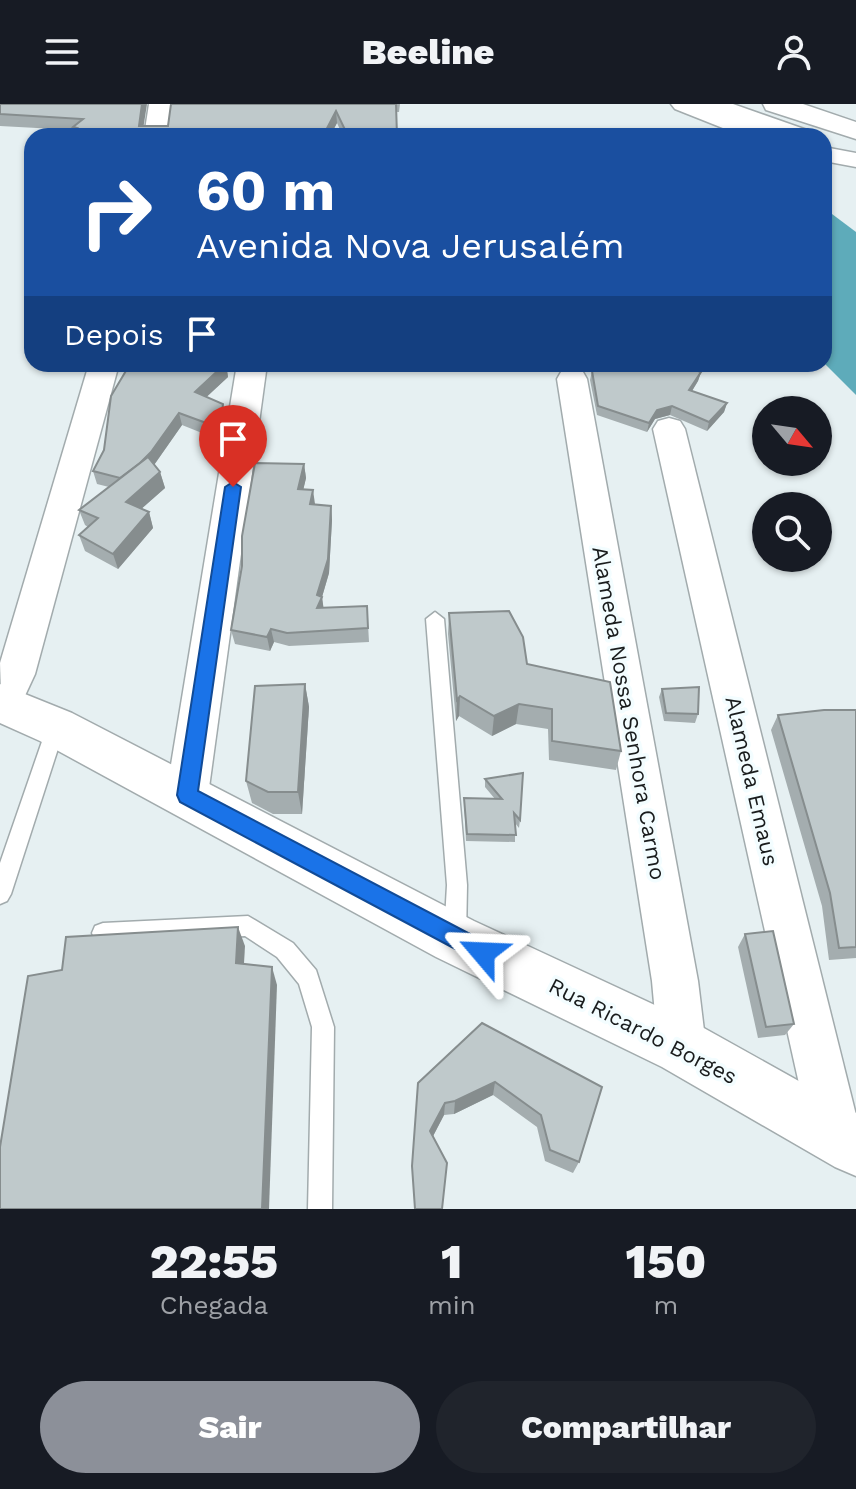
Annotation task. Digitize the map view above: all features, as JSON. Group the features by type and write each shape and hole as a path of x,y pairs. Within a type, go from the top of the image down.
{"street":[{"path":"157,128 161,104"},
{"path":"683,104 744,128"},
{"path":"707,104 774,128"},
{"path":"776,104 856,131"},
{"path":"832,148 856,158"},
{"path":"832,155 856,158"},
{"path":"1,703 16,674 102,372"},
{"path":"187,795 251,372"},
{"name":"Alameda Nossa Senhora Carmo","path":"572,379 675,981 682,1047"},
{"name":"Alameda Emaus","path":"669,429 846,1140"},
{"name":"Rua Ricardo Borges","path":"1,703 56,727 131,769 187,795 455,939 682,1047 846,1140"}],"lane":[{"path":"435,619 457,885 455,939"},
{"path":"0,894 56,727"},
{"path":"103,933 248,926 285,950 308,978 323,1027 320,1209"}],"water":[{"path":"832,214 856,232 856,395 832,371"}],"building":[{"path":"0,104 142,104 139,126 168,126 171,104 396,104 397,128 344,128 336,111 327,128 77,128 73,127 83,119 0,114"},
{"path":"125,372 216,372 195,392 223,404 222,411 209,424 179,413 151,452 120,478 93,471 104,450 111,396"},
{"path":"592,372 701,372 689,390 727,403 709,422 672,406 657,410 649,423 598,406"},
{"path":"148,457 160,472 126,502 149,512 113,554 79,535 98,518 79,510"},
{"path":"255,463 304,464 298,489 313,490 310,504 331,506 328,559 317,595 322,597 317,608 367,606 368,628 287,633 271,629 267,637 231,630 242,566 242,536"},
{"path":"509,611 523,637 527,664 610,682 621,751 552,741 552,709 519,704 494,716 460,696 457,700 449,613"},
{"path":"305,684 298,792 268,792 246,781 255,686"},
{"path":"699,687 698,714 666,713 662,689"},
{"path":"856,710 856,947 839,948 830,893 778,715"},
{"path":"523,773 520,820 514,813 516,835 467,834 464,798 502,799 485,779"},
{"path":"238,927 236,963 272,967 262,1209 0,1209 0,1147 28,976 62,970 66,937"},
{"path":"773,931 794,1024 766,1027 745,934"},
{"path":"482,1023 602,1087 579,1162 550,1150 541,1115 495,1082 445,1103 430,1131 447,1163 442,1209 415,1209 412,1166 418,1083"}],"route":[{"path":"233,487 187,795 483,953"}]}
